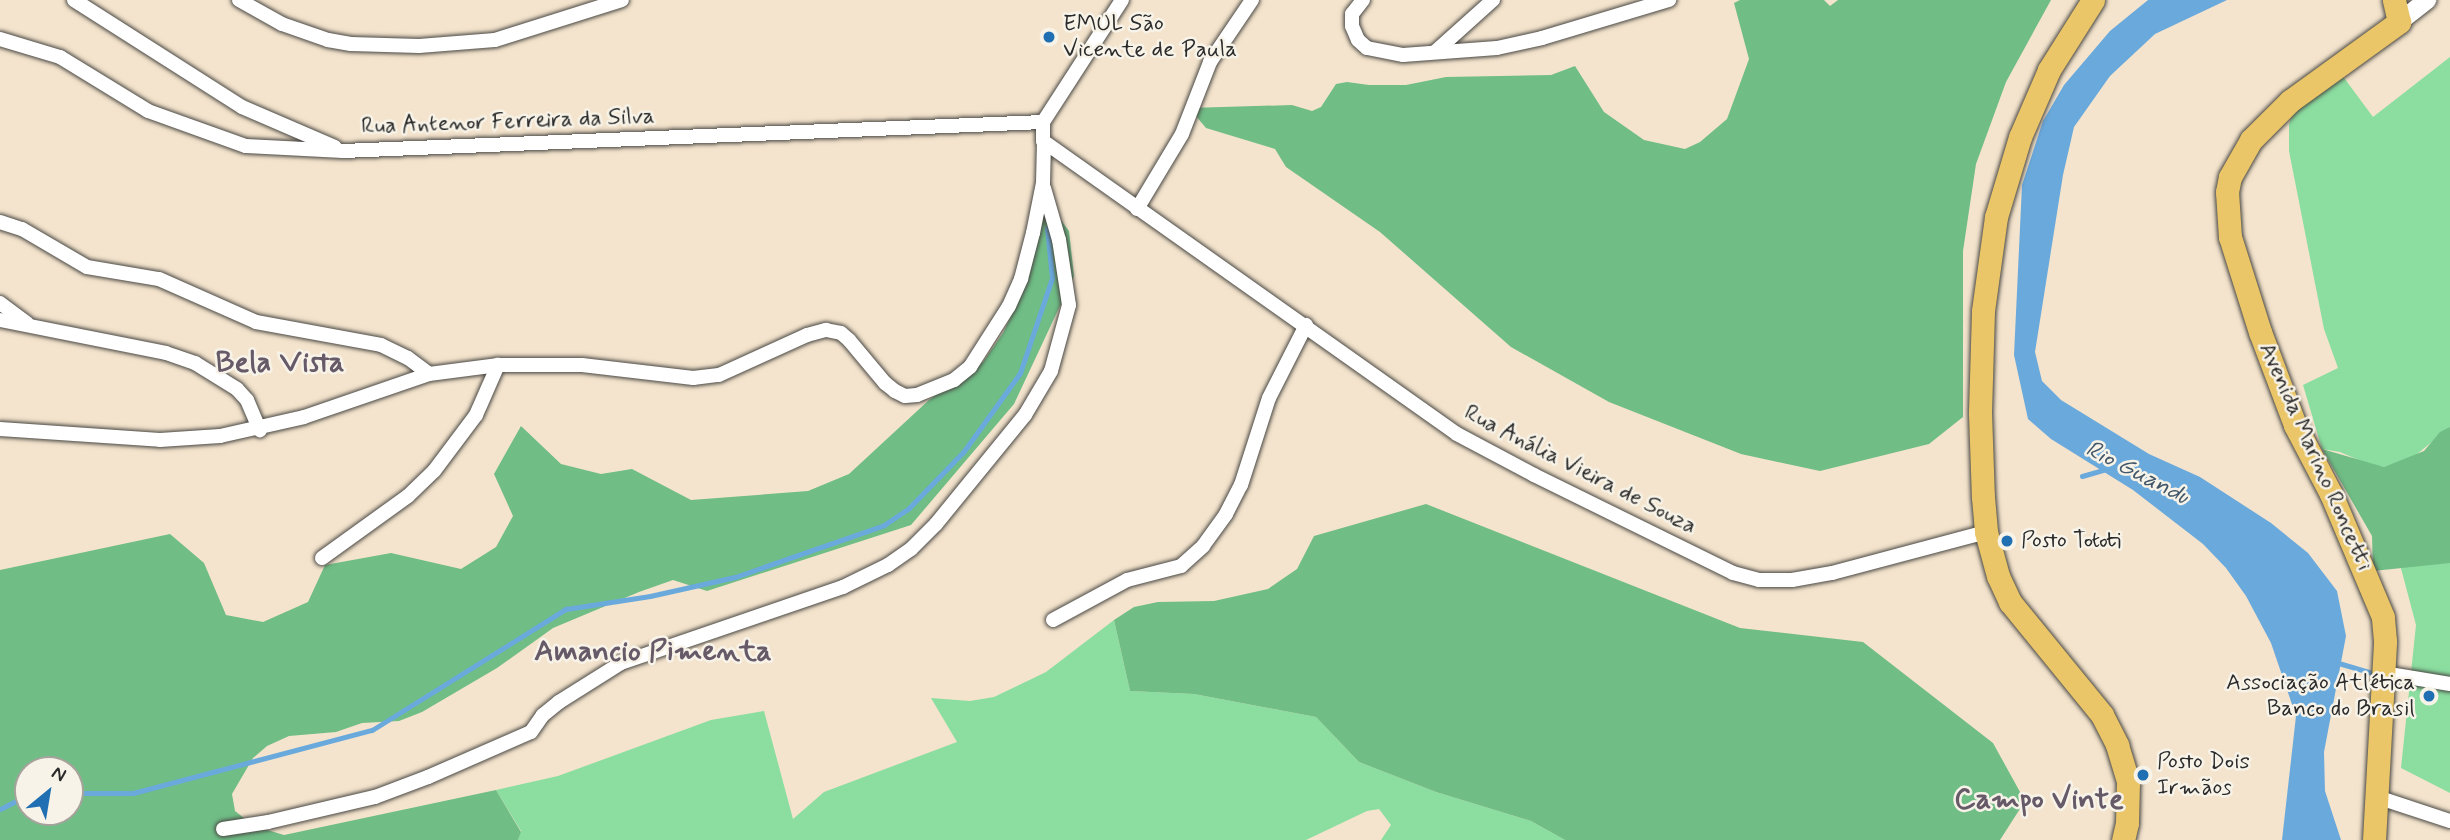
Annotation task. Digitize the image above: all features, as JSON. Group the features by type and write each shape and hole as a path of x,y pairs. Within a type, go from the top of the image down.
{"main road":[{"path":"2093,0 2049,70 2020,137 1996,217 1982,337 1980,413 1986,532 1998,576 2010,602 2102,715 2117,745 2128,782 2127,823 2123,840"},
{"name":"Avenida Marino Roncetti","path":"2374,840 2383,673 2383,617 2331,494 2295,425 2260,332 2230,237 2227,192 2230,177 2251,139 2290,101 2396,11"}],"street":[{"path":"74,0 242,107 343,151"},
{"path":"239,0 282,24 328,40 351,44 419,46 495,40 622,0"},
{"path":"0,429 191,440 260,430 429,373 498,365 582,365 693,378 719,375 807,335 833,330 849,340 895,391 912,396 931,391 954,380 970,366 981,354 1009,306 1021,279 1043,183 1043,122 1122,0"},
{"path":"1137,209 1182,134 1210,62 1252,0"},
{"path":"1363,0 1352,14 1352,26 1358,40 1367,48 1403,55 1497,48 1542,38 1669,0"},
{"path":"1435,52 1493,0"},
{"name":"Avenida Marino Roncetti","path":"2396,11 2427,0"},
{"name":"Rua Antenor Ferreira da Silva","path":"0,39 61,57 115,93 148,111 246,146 343,151 1043,122"},
{"name":"Rua Anália Vieira de Souza","path":"1044,142 1457,434 1534,475 1734,573 1759,580 1792,580 1832,573 1986,532"},
{"path":"223,829 268,822 375,797 428,777 531,732 543,715 559,702 621,663 843,587 888,565 911,549 936,524 1025,415 1051,371 1067,324 1069,286 1043,183"},
{"path":"0,222 22,229 87,267 159,279 256,322 381,345 408,358 429,373"},
{"path":"0,303 29,324"},
{"path":"0,320 29,324 104,343 166,353 195,363 237,389 247,400 260,430"},
{"path":"1053,620 1127,580 1181,566 1203,546 1226,514 1241,485 1269,398 1306,325"},
{"path":"322,558 408,496 435,471 476,415 498,365"},
{"path":"2383,673 2450,684"},
{"path":"2377,797 2450,821"}],"green space":[{"path":"1740,0 1824,0 1830,6 1838,0 2051,0 2006,82 1976,164 1963,251 1963,417 1929,444 1820,471 1741,454 1609,402 1511,347 1380,232 1286,167 1275,149 1206,128 1189,108 1292,105 1312,111 1321,107 1336,84 1347,82 1406,85 1446,77 1551,75 1575,66 1604,112 1644,140 1685,149 1700,142 1727,119 1749,59 1734,3"},
{"path":"2450,57 2450,427 2411,459 2384,467 2368,464 2340,452 2322,449 2303,385 2338,368 2324,329 2289,151 2289,124 2297,102 2339,71 2373,117"},
{"path":"1051,207 1069,231 1074,276 1014,404 911,525 707,591 673,580 639,592 553,628 497,668 422,712 399,721 362,723 336,732 289,736 267,746 253,758 232,794 235,811 254,826 284,835 496,790 521,832 518,840 0,840 0,570 170,534 204,563 226,615 263,622 308,602 325,565 391,553 461,569 496,547 513,516 494,474 521,426 561,464 601,474 632,469 691,500 808,491 849,474 929,400 983,362 1003,333 1024,289 1034,210"},
{"path":"2450,427 2450,563 2373,571 2372,536 2322,449 2384,467 2424,451 2440,432"},
{"path":"1426,504 1740,628 1863,642 1993,743 2025,801 2000,840 1565,840 1531,821 1436,792 1359,762 1316,717 1194,694 1130,691 1114,620 1134,607 1158,602 1214,601 1268,589 1297,569 1314,536"},
{"name":"Associação Atlética Banco do Brasil","path":"2393,538 2450,545 2450,793 2401,768 2416,625"},
{"path":"1114,620 1130,691 1194,694 1316,717 1359,762 1436,792 1531,821 1565,840 1381,840 1391,825 1379,809 1367,811 1306,840 518,840 521,831 496,790 558,776 711,720 764,711 793,819 824,792 957,742 931,698 970,701 994,697 1046,672"}],"water":[{"name":"Rio Guandu","path":"2148,0 2227,0 2155,34 2110,76 2074,127 2063,175 2035,352 2042,381 2061,400 2149,454 2200,477 2271,523 2308,553 2337,591 2346,636 2324,752 2325,791 2341,840 2282,840 2296,716 2271,643 2246,596 2226,568 2203,544 2133,490 2051,439 2028,419 2014,355 2022,185 2043,121 2064,85 2110,31"}],"waterway":[{"path":"84,793 133,793 372,730 566,609 650,596 735,577 884,525 909,508 964,451 1020,373 1052,278 1047,228"},
{"name":"Rio Guandu","path":"2082,476 2106,469"},
{"path":"2335,662 2376,674"},
{"path":"0,809 14,802"}],"place":[{"name":"EMUL São Vicente de Paula","path":"1049,37"},
{"name":"Posto Tototi","path":"2007,541"},
{"name":"Associação Atlética Banco do Brasil","path":"2429,696"},
{"name":"Posto Dois Irmãos","path":"2143,775"}],"district":[{"name":"Bela Vista","path":"280,363"},
{"name":"Amancio Pimenta","path":"653,652"},
{"name":"Campo Vinte","path":"2039,800"}]}
